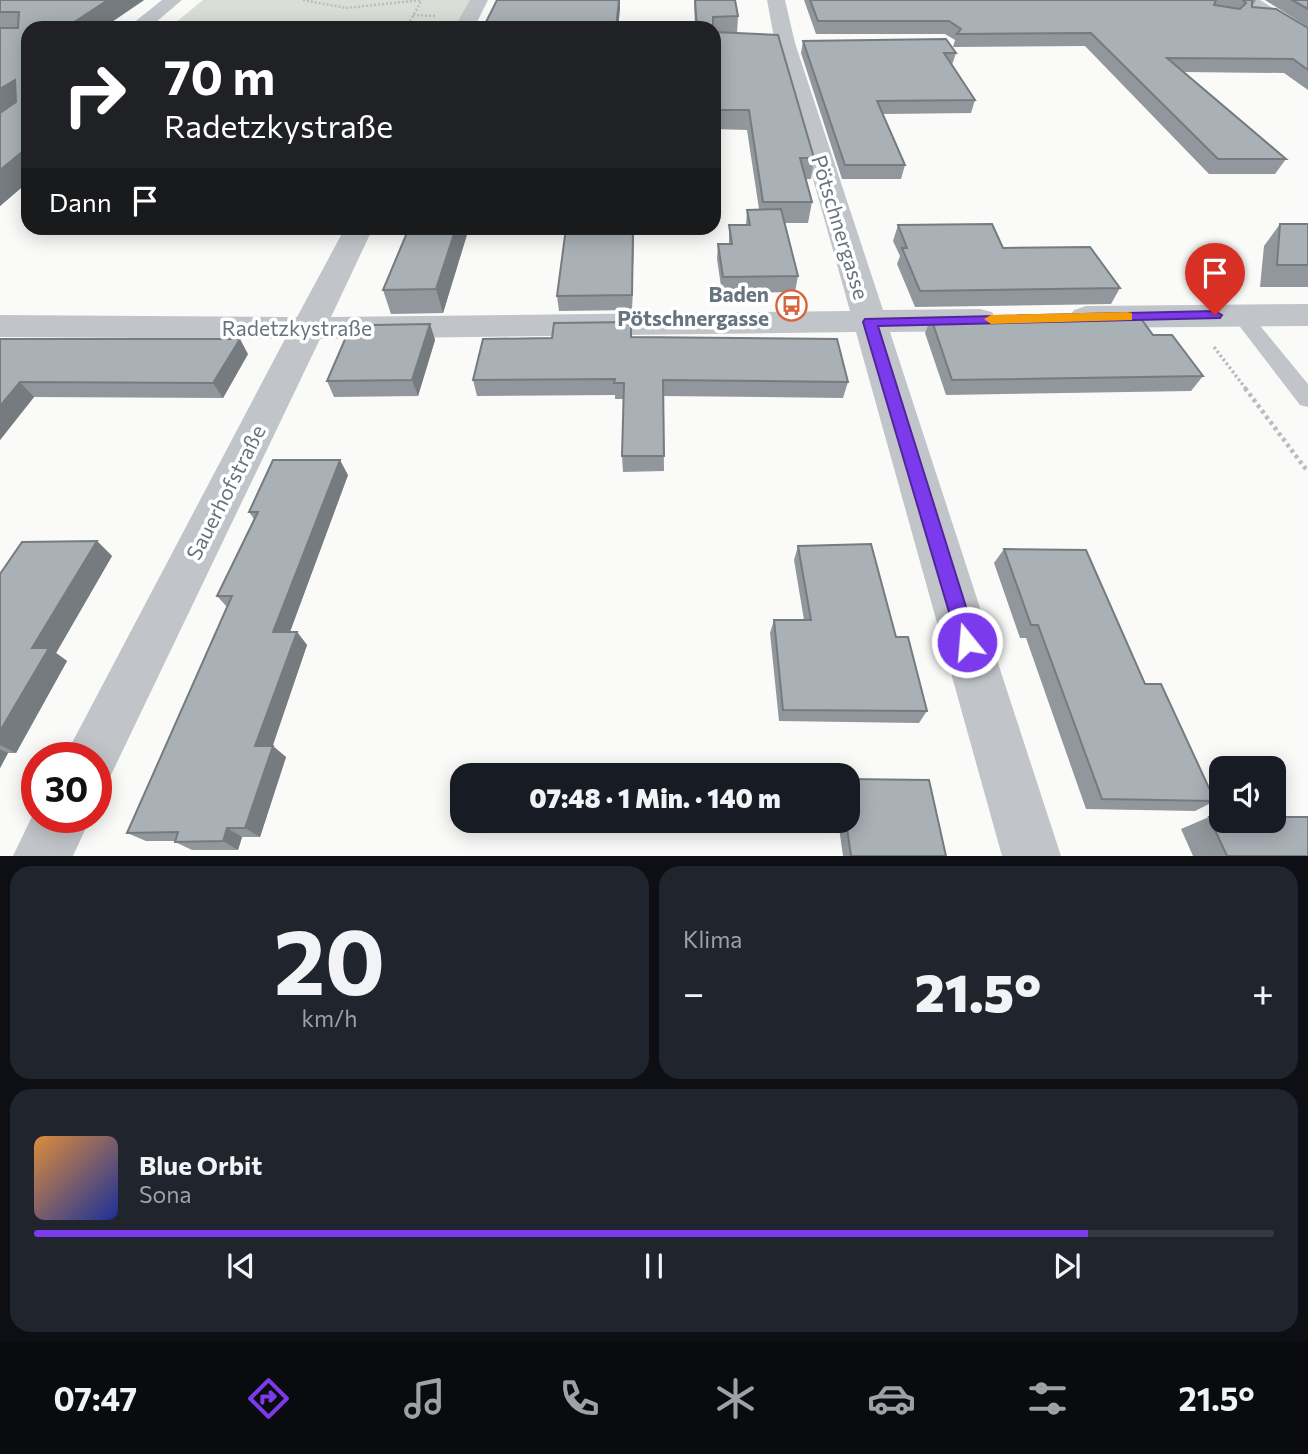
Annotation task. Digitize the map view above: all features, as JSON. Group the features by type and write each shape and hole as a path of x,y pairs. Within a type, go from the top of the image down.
{"street":[{"path":"146,21 173,0"},
{"path":"468,21 480,0"},
{"name":"Pötschnergasse","path":"776,0 786,43 1032,856"},
{"path":"1249,8 1275,17 1308,39"},
{"name":"Sauerhofstraße","path":"99,742 355,235"},
{"path":"1051,318 1308,315"},
{"name":"Radetzkystraße","path":"0,326 307,328 1009,319"},
{"path":"42,856 53,833"}],"lane":[{"path":"1241,315 1308,399"}],"path":[{"path":"303,0 324,6 349,7 422,0"},
{"path":"410,21 422,0"},
{"path":"1190,315 1308,472"}],"shaded area":[{"path":"203,0 471,0 460,21 178,21"}],"building":[{"path":"0,0 108,0 76,21 21,21 21,153 0,170 0,113 16,102 15,80 0,89 0,28 18,28 19,12 0,12"},
{"path":"497,0 619,0 617,21 486,21"},
{"path":"695,0 735,0 738,16 696,21"},
{"path":"810,0 1216,0 1214,5 1240,9 1246,3 1243,0 1252,0 1252,7 1276,9 1308,28 1308,70 1293,59 1167,58 1286,159 1218,159 1091,33 957,34 961,29 949,21 818,21"},
{"path":"1292,0 1308,0 1308,9"},
{"path":"721,32 778,35 814,158 800,158 812,202 763,202 749,110 721,110"},
{"path":"946,39 956,53 944,53 975,100 877,101 905,165 845,165 803,41"},
{"path":"781,209 798,276 723,277 718,244 732,244 729,225 750,225 747,210"},
{"path":"992,224 1003,248 1090,247 1120,288 920,291 902,248 907,248 898,225"},
{"path":"1280,224 1308,224 1308,265 1277,265"},
{"path":"406,235 454,235 436,289 383,290"},
{"path":"565,235 633,235 632,295 557,296"},
{"path":"1139,316 1153,335 1172,335 1203,376 952,380 931,318"},
{"path":"631,322 631,337 837,339 848,382 663,380 664,456 622,456 624,383 614,383 615,379 473,380 483,339 552,338 554,323"},
{"path":"430,324 412,380 327,381 346,337 369,337 374,325"},
{"path":"0,339 240,339 213,383 20,382 0,406"},
{"path":"273,460 340,460 273,632 297,632 255,746 273,746 245,828 227,828 223,841 175,842 178,832 127,833 232,596 217,596 258,512 249,512"},
{"path":"97,541 32,648 49,648 0,731 0,574 22,542"},
{"path":"871,544 896,637 908,637 927,711 783,710 774,620 811,620 798,546"},
{"path":"1004,549 1086,550 1145,684 1161,684 1209,788 1209,801 1102,799 1038,625 1031,625"},
{"path":"860,779 929,780 946,856 851,856 848,833 860,833"},
{"path":"1286,817 1308,817 1308,856 1227,856 1216,833 1286,833"}],"slow traffic":[{"path":"991,319 1127,316"}],"place":[{"name":"Baden Pötschnergasse","path":"792,305"}],"route":[{"path":"967,642 870,322 1215,315"}]}
